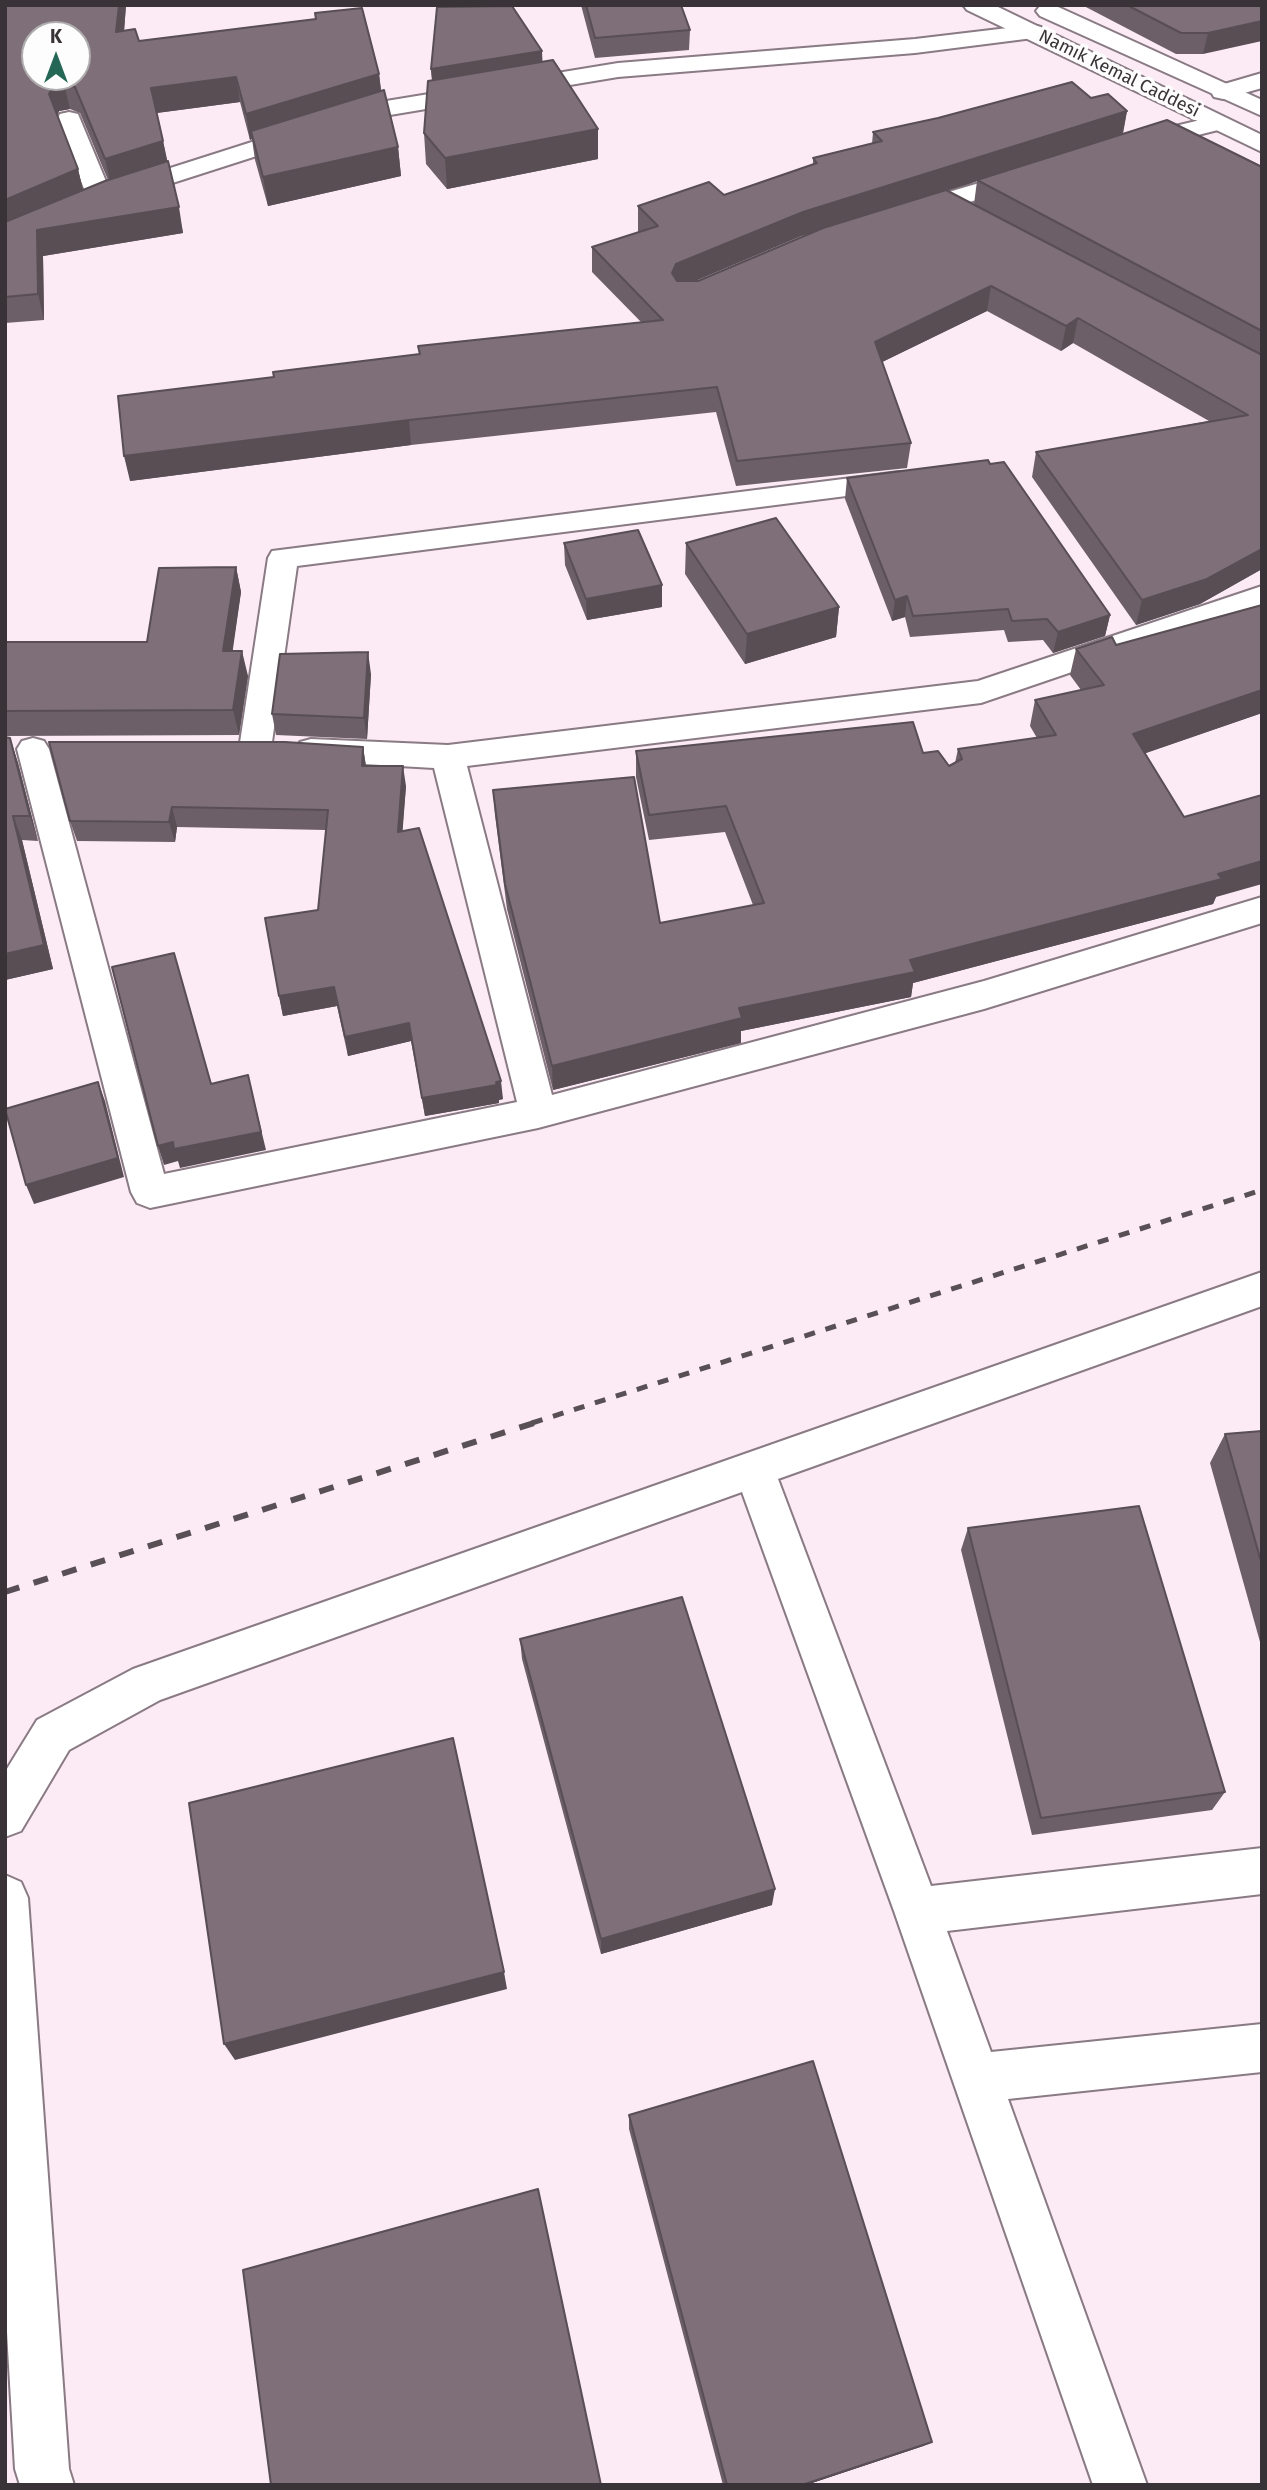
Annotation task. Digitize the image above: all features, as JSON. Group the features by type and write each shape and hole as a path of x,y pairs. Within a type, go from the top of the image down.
{"street":[{"name":"Namık Kemal Caddesi","path":"975,5 1262,145"},
{"name":"Namık Kemal Caddesi","path":"1036,5 1262,109"},
{"path":"77,209 374,110 618,70 902,47 1033,32"},
{"path":"1223,92 1262,80"},
{"path":"69,119 101,199"},
{"path":"1108,152 1152,137 1217,122"},
{"path":"891,219 1047,171"},
{"path":"943,201 980,221"},
{"path":"925,478 283,558 241,749 448,757 981,692 1119,629 1262,596"},
{"path":"33,749 150,1192 538,1113 984,995 1262,910"},
{"path":"448,757 538,1113"},
{"path":"5,1815 53,1735 148,1685 1262,1289"},
{"path":"754,1469 917,1910 1120,2485"},
{"path":"917,1910 1262,1871"},
{"path":"5,1898 42,2469 47,2485"},
{"path":"976,2078 1262,2048"}],"building":[{"path":"5,5 119,5 116,32 135,29 139,41 316,19 315,13 362,8 379,74 246,114 236,77 151,88 163,141 105,159 77,91 91,91 91,21 21,21 21,91 50,91 49,94 78,169 5,200"},
{"path":"586,5 681,5 690,30 595,38"},
{"path":"1127,5 1262,5 1262,21 1208,33 1181,33"},
{"path":"512,6 542,51 431,69 437,7"},
{"path":"553,60 598,129 445,158 424,133 428,81"},
{"path":"1072,82 1091,98 1108,94 1127,111 803,212 676,264 672,273 677,281 698,281 823,228 946,190 1262,355 1262,549 1207,579 1142,600 1036,452 1248,415 1078,318 1066,326 991,286 875,342 911,443 737,461 717,387 409,420 124,456 118,396 274,377 273,372 420,354 418,346 663,320 592,247 658,226 638,206 709,182 724,195 817,163 813,158 882,141 873,132 938,118"},
{"path":"384,90 398,147 263,177 251,131"},
{"path":"1167,120 1262,167 1262,331 977,180"},
{"path":"168,161 179,207 37,230 38,294 5,297 5,222 105,181"},
{"path":"988,460 990,464 1004,462 1110,615 1058,632 1047,619 1012,621 1008,609 913,616 907,596 895,600 847,478"},
{"path":"776,518 839,607 747,634 686,543"},
{"path":"638,530 662,585 586,599 564,543"},
{"path":"236,567 223,651 242,651 233,710 5,711 5,642 147,642 159,568"},
{"path":"1262,605 1262,690 1133,734 1184,817 1262,795 1262,861 1218,874 1222,879 910,960 915,972 739,1008 742,1018 552,1066 505,884 493,790 634,777 660,923 764,903 726,806 649,815 636,751 913,722 923,753 938,751 949,766 962,759 958,749 1056,735 1035,700 1104,685 1076,649 1112,637 1116,645"},
{"path":"368,652 364,718 272,714 280,654"},
{"path":"5,737 10,738 30,816 13,816 44,945 5,954"},
{"path":"49,742 285,742 363,747 362,766 403,766 398,832 419,828 501,1081 496,1082 497,1085 422,1098 409,1023 345,1037 334,987 279,996 265,918 318,910 328,810 172,807 169,822 70,821"},
{"path":"174,953 211,1084 248,1075 261,1132 174,1149 173,1142 158,1146 112,967"},
{"path":"98,1082 118,1158 26,1185 5,1109"},
{"path":"1262,1431 1262,1565 1225,1434"},
{"path":"1139,1506 1225,1792 1041,1818 968,1528"},
{"path":"682,1597 775,1889 601,1939 520,1639"},
{"path":"453,1738 504,1972 224,2044 189,1803"},
{"path":"813,2061 932,2442 802,2485 727,2485 629,2115"},
{"path":"538,2189 601,2485 271,2485 243,2270"}],"railway":[{"path":"532,1423 1262,1190"},
{"path":"5,1592 537,1422"}]}
